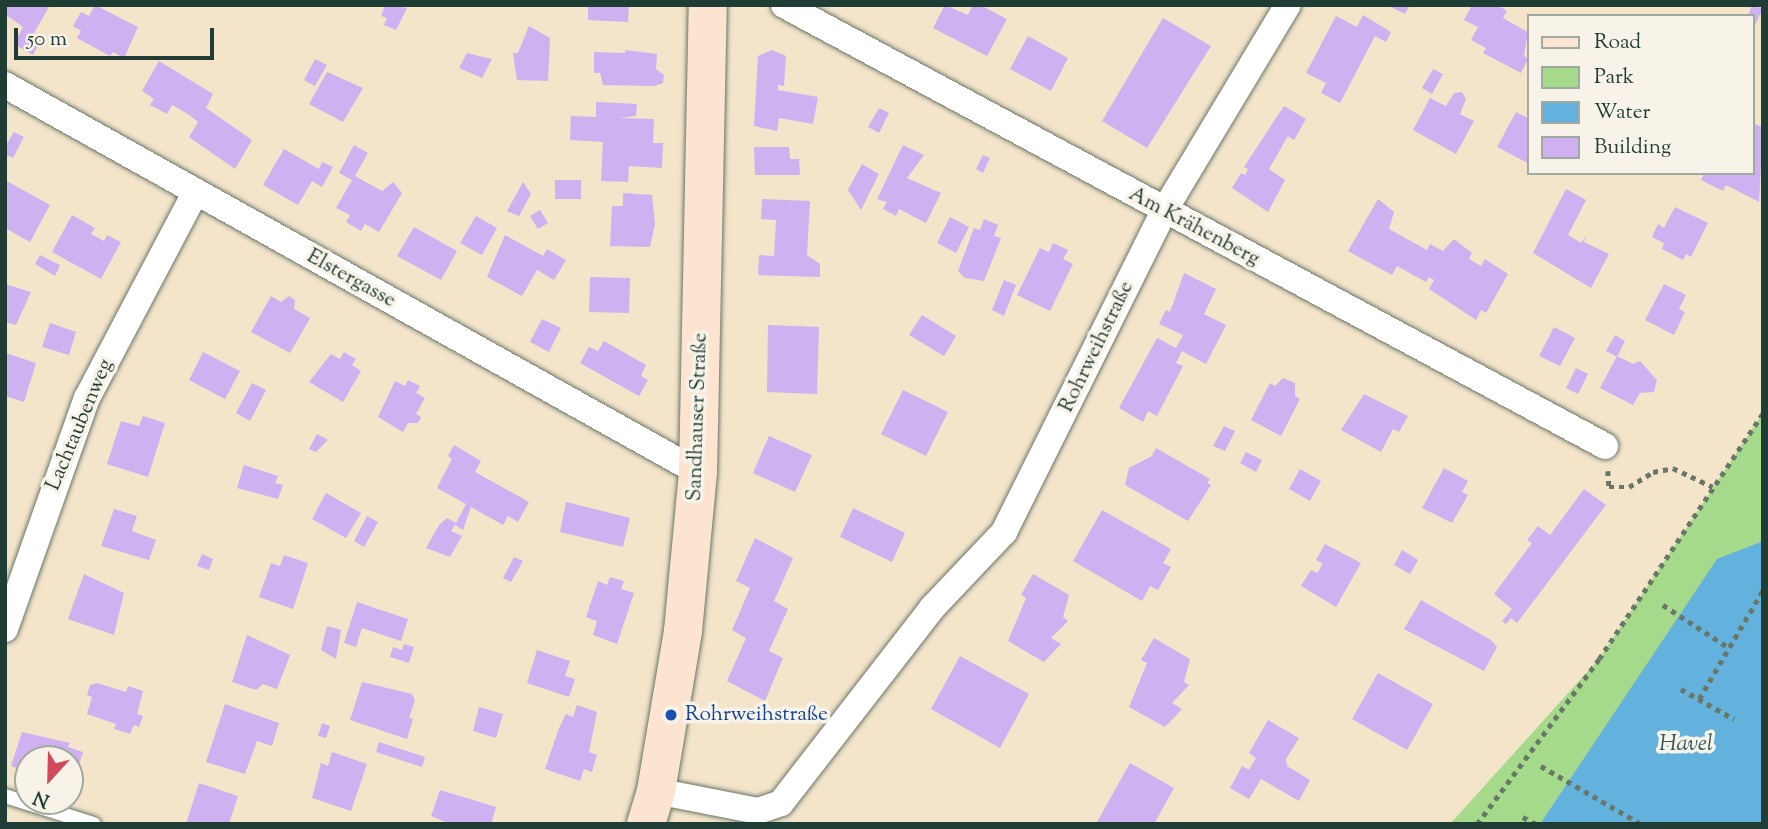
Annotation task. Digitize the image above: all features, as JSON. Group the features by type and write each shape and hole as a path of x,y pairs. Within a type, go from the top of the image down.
{"main road":[{"name":"Sandhauser Straße","path":"651,807 683,631 698,472 708,5"}],"street":[{"name":"Am Krähenberg","path":"784,5 1605,446"},
{"name":"Rohrweihstraße","path":"651,807 758,811 781,803 932,608 1004,532 1164,211 1288,5"},
{"name":"Elstergasse","path":"5,85 698,472"},
{"name":"Lachtaubenweg","path":"5,629 88,398 195,193"}],"lane":[{"path":"5,796 94,824"}],"path":[{"path":"1477,824 1600,659 1763,413"},
{"path":"1609,487 1629,487 1653,472 1673,468 1713,487"},
{"path":"1699,699 1763,590"},
{"path":"1663,606 1728,647"},
{"path":"1681,689 1734,719"},
{"path":"1541,766 1641,824"},
{"path":"1523,817 1535,824"}],"green space":[{"path":"1763,413 1763,541 1717,560 1540,824 1450,824 1599,659"}],"water":[{"name":"Havel","path":"1763,541 1763,824 1540,824 1717,559"}],"building":[{"path":"5,5 50,5 34,33 42,38 33,55 14,44 23,27 5,14"},
{"path":"95,5 138,27 124,58 113,52 110,56 77,38 81,31 73,26 81,12 89,16"},
{"path":"385,5 407,8 396,30 384,25 387,18 381,16"},
{"path":"588,5 629,5 628,22 588,20"},
{"path":"945,5 968,15 973,5 980,5 1007,19 987,56 933,28"},
{"path":"1387,5 1410,5 1405,14"},
{"path":"1472,5 1497,5 1507,11 1503,18 1526,31 1526,63 1521,73 1483,53 1486,48 1471,40 1478,27 1464,20"},
{"path":"1752,5 1763,9 1754,27 1754,14 1749,14"},
{"path":"1363,15 1391,32 1386,42 1375,36 1340,103 1321,93 1326,83 1306,73 1336,16 1357,27"},
{"path":"1163,18 1211,46 1147,148 1102,121"},
{"path":"529,26 550,38 548,81 517,80 513,53 518,53"},
{"path":"1028,36 1068,58 1051,91 1010,69"},
{"path":"625,50 657,54 656,69 664,75 663,83 655,86 603,85 600,73 594,73 594,52 625,53"},
{"path":"772,50 786,56 784,86 778,85 778,90 818,97 813,124 779,118 777,131 754,126 758,56"},
{"path":"467,53 492,59 482,78 459,68"},
{"path":"315,59 327,65 315,86 304,80"},
{"path":"159,61 213,94 206,108 252,140 235,169 189,137 198,122 188,114 172,105 167,114 150,105 154,99 142,91"},
{"path":"1433,69 1443,74 1432,94 1422,88"},
{"path":"327,72 363,88 343,122 309,104"},
{"path":"1462,92 1466,99 1460,114 1474,121 1456,154 1413,130 1430,98 1446,106 1454,93"},
{"path":"596,102 637,104 636,116 619,118 654,119 653,143 663,143 662,168 629,166 628,182 601,181 603,142 570,140 571,116 596,117"},
{"path":"1284,106 1306,119 1294,140 1288,136 1269,169 1285,180 1268,212 1232,188 1241,173 1245,175 1248,169 1244,167"},
{"path":"879,108 889,113 879,133 868,127"},
{"path":"1516,112 1526,117 1526,162 1497,147"},
{"path":"1754,123 1763,128 1759,202 1726,185 1723,191 1701,180 1703,175 1754,175"},
{"path":"14,132 24,137 13,158 5,154 5,147"},
{"path":"354,145 368,153 355,176 382,191 393,182 402,193 379,232 365,224 361,231 346,222 350,215 336,208 352,180 339,173"},
{"path":"903,145 924,155 907,178 941,193 926,223 899,209 896,216 883,209 887,202 877,199"},
{"path":"754,147 789,147 790,159 799,159 800,175 755,175"},
{"path":"284,149 319,169 322,162 333,167 322,187 312,181 298,205 263,185"},
{"path":"983,155 990,158 983,173 976,169"},
{"path":"862,164 879,174 861,210 848,190"},
{"path":"5,180 50,205 30,242 5,228"},
{"path":"555,180 581,180 581,199 555,199"},
{"path":"523,182 531,194 519,216 507,211"},
{"path":"1566,189 1586,200 1568,235 1581,243 1586,236 1584,242 1609,254 1591,288 1533,253"},
{"path":"623,193 652,195 655,224 650,247 610,246 612,206 623,206"},
{"path":"762,199 810,201 807,255 820,264 820,277 758,275 759,255 774,256 776,220 761,219"},
{"path":"1378,199 1394,212 1389,229 1427,250 1430,244 1443,251 1454,239 1472,253 1469,259 1481,266 1485,259 1508,274 1486,313 1481,310 1476,320 1429,289 1434,280 1429,277 1426,282 1397,266 1392,275 1348,251"},
{"path":"1675,207 1708,223 1691,257 1686,254 1683,260 1662,249 1664,243 1652,237 1658,224 1664,228"},
{"path":"540,210 548,223 538,229 530,216"},
{"path":"72,215 95,228 91,234 104,241 107,235 121,242 101,279 52,252"},
{"path":"476,216 497,228 482,255 460,243"},
{"path":"950,217 969,227 956,253 937,243"},
{"path":"984,219 998,225 994,236 1001,238 984,281 965,278 958,271 974,228 980,230"},
{"path":"414,227 457,251 441,280 397,256"},
{"path":"505,235 543,256 547,249 566,260 554,280 537,270 522,296 487,277"},
{"path":"1053,243 1068,250 1063,259 1073,264 1050,311 1017,295 1040,248 1049,252"},
{"path":"40,255 60,265 55,276 35,264"},
{"path":"1184,273 1216,289 1204,314 1226,325 1206,364 1182,351 1176,363 1183,366 1157,416 1148,411 1143,422 1119,408 1157,338 1176,348 1183,335 1159,324 1166,310 1170,312"},
{"path":"590,277 630,278 629,313 589,312"},
{"path":"1004,280 1016,285 1004,316 992,310"},
{"path":"5,284 31,292 16,325 5,322"},
{"path":"1664,284 1686,295 1679,309 1685,312 1674,335 1645,320"},
{"path":"271,296 281,302 289,296 295,300 294,309 310,318 290,353 251,332"},
{"path":"922,315 956,336 944,356 909,335"},
{"path":"542,319 561,328 549,352 530,342"},
{"path":"50,323 76,332 69,355 42,347"},
{"path":"768,325 819,327 817,394 767,392"},
{"path":"1554,327 1575,338 1560,366 1539,356"},
{"path":"1615,335 1625,341 1617,357 1606,351"},
{"path":"604,341 646,365 641,376 648,380 639,396 580,363 589,347 598,351"},
{"path":"203,352 240,371 225,399 189,380"},
{"path":"344,352 356,359 352,365 361,371 343,402 309,382 331,354 340,359"},
{"path":"6,353 36,363 24,402 5,396"},
{"path":"1617,356 1633,364 1640,361 1657,380 1654,392 1640,393 1633,405 1600,388"},
{"path":"1576,368 1588,374 1578,394 1566,388"},
{"path":"1283,378 1295,383 1295,396 1300,399 1281,436 1251,420 1270,383 1275,386"},
{"path":"408,380 420,386 416,393 425,398 416,414 421,417 418,423 408,423 403,432 378,417 395,381 405,386"},
{"path":"252,383 266,390 250,421 236,413"},
{"path":"903,390 948,412 926,456 881,434"},
{"path":"1364,394 1408,416 1399,432 1393,429 1381,452 1341,430"},
{"path":"143,416 165,423 148,477 107,464 121,421 139,426"},
{"path":"1224,426 1235,431 1225,451 1213,446"},
{"path":"317,434 328,440 316,452 309,449"},
{"path":"769,436 812,455 795,492 753,473"},
{"path":"454,445 481,461 475,472 529,502 518,522 508,516 503,525 471,507 463,530 455,525 451,531 462,536 450,557 426,548 439,525 447,518 456,523 466,504 437,488 452,459 448,456"},
{"path":"1156,448 1210,479 1207,483 1211,485 1188,521 1125,485 1129,468 1152,456"},
{"path":"1246,452 1262,460 1256,472 1240,463"},
{"path":"244,465 278,476 275,483 283,485 278,499 237,488"},
{"path":"1444,468 1468,481 1462,492 1468,495 1452,523 1422,508"},
{"path":"1300,469 1321,481 1310,501 1289,489"},
{"path":"1584,489 1606,505 1517,623 1511,618 1506,624 1502,621 1512,609 1494,594 1532,543 1527,540 1538,526 1550,535"},
{"path":"326,493 361,513 346,538 312,519"},
{"path":"566,502 630,518 623,547 560,532"},
{"path":"853,508 905,533 892,562 840,537"},
{"path":"114,509 137,516 132,531 156,540 149,560 101,546"},
{"path":"1102,510 1171,549 1163,563 1171,567 1158,590 1150,586 1142,601 1073,561"},
{"path":"367,516 378,522 364,547 354,541"},
{"path":"755,538 793,558 774,601 788,609 769,651 783,658 765,701 727,681 746,638 732,630 750,588 736,581"},
{"path":"1325,544 1361,563 1336,607 1301,586 1311,570 1317,573 1320,569 1322,563 1316,560"},
{"path":"1402,550 1418,560 1410,574 1394,565"},
{"path":"202,554 213,559 209,570 197,566"},
{"path":"284,555 308,563 293,609 259,597 271,563 280,566"},
{"path":"514,557 523,561 511,582 503,578"},
{"path":"84,574 124,593 114,635 68,619"},
{"path":"1033,574 1069,595 1063,617 1068,621 1051,638 1061,644 1044,662 1008,641 1026,598 1021,595"},
{"path":"610,577 624,581 621,589 634,593 617,644 593,635 597,621 586,617 598,581 607,585"},
{"path":"1421,600 1491,640 1497,647 1484,671 1404,629"},
{"path":"357,602 408,619 401,641 362,628 356,647 344,643"},
{"path":"327,626 341,630 336,659 321,650"},
{"path":"247,635 290,655 277,689 263,684 256,690 232,682"},
{"path":"1154,638 1190,659 1184,682 1189,685 1172,703 1182,709 1165,727 1129,707 1147,663 1141,660"},
{"path":"404,644 414,647 409,663 390,657 393,647 402,650"},
{"path":"537,650 570,661 565,676 575,679 569,697 527,683"},
{"path":"960,656 1029,694 1000,748 931,709"},
{"path":"1378,673 1433,704 1407,750 1352,719"},
{"path":"362,682 412,694 415,700 409,718 413,719 407,739 350,720"},
{"path":"97,683 126,692 128,686 143,691 137,714 143,716 139,727 134,725 130,734 114,729 116,724 87,714 92,697 87,695 90,685"},
{"path":"225,704 279,723 272,746 257,741 245,774 206,762"},
{"path":"577,705 597,712 589,752 597,755 592,772 584,769 580,781 545,769 566,714 573,717"},
{"path":"479,707 503,714 496,738 473,731"},
{"path":"1268,720 1299,738 1286,759 1287,766 1310,780 1299,801 1261,779 1249,799 1230,788 1242,766 1249,770 1256,758 1249,753"},
{"path":"322,723 330,726 326,738 318,736"},
{"path":"22,732 70,743 69,745 18,745"},
{"path":"379,742 425,757 422,767 376,752"},
{"path":"332,752 367,764 351,811 312,798 321,763 328,766"},
{"path":"1130,763 1174,788 1154,824 1097,822"},
{"path":"199,783 238,796 229,824 186,824"},
{"path":"440,790 496,807 491,824 450,824 431,816"}],"place":[{"name":"Rohrweihstraße","path":"671,715"}]}
